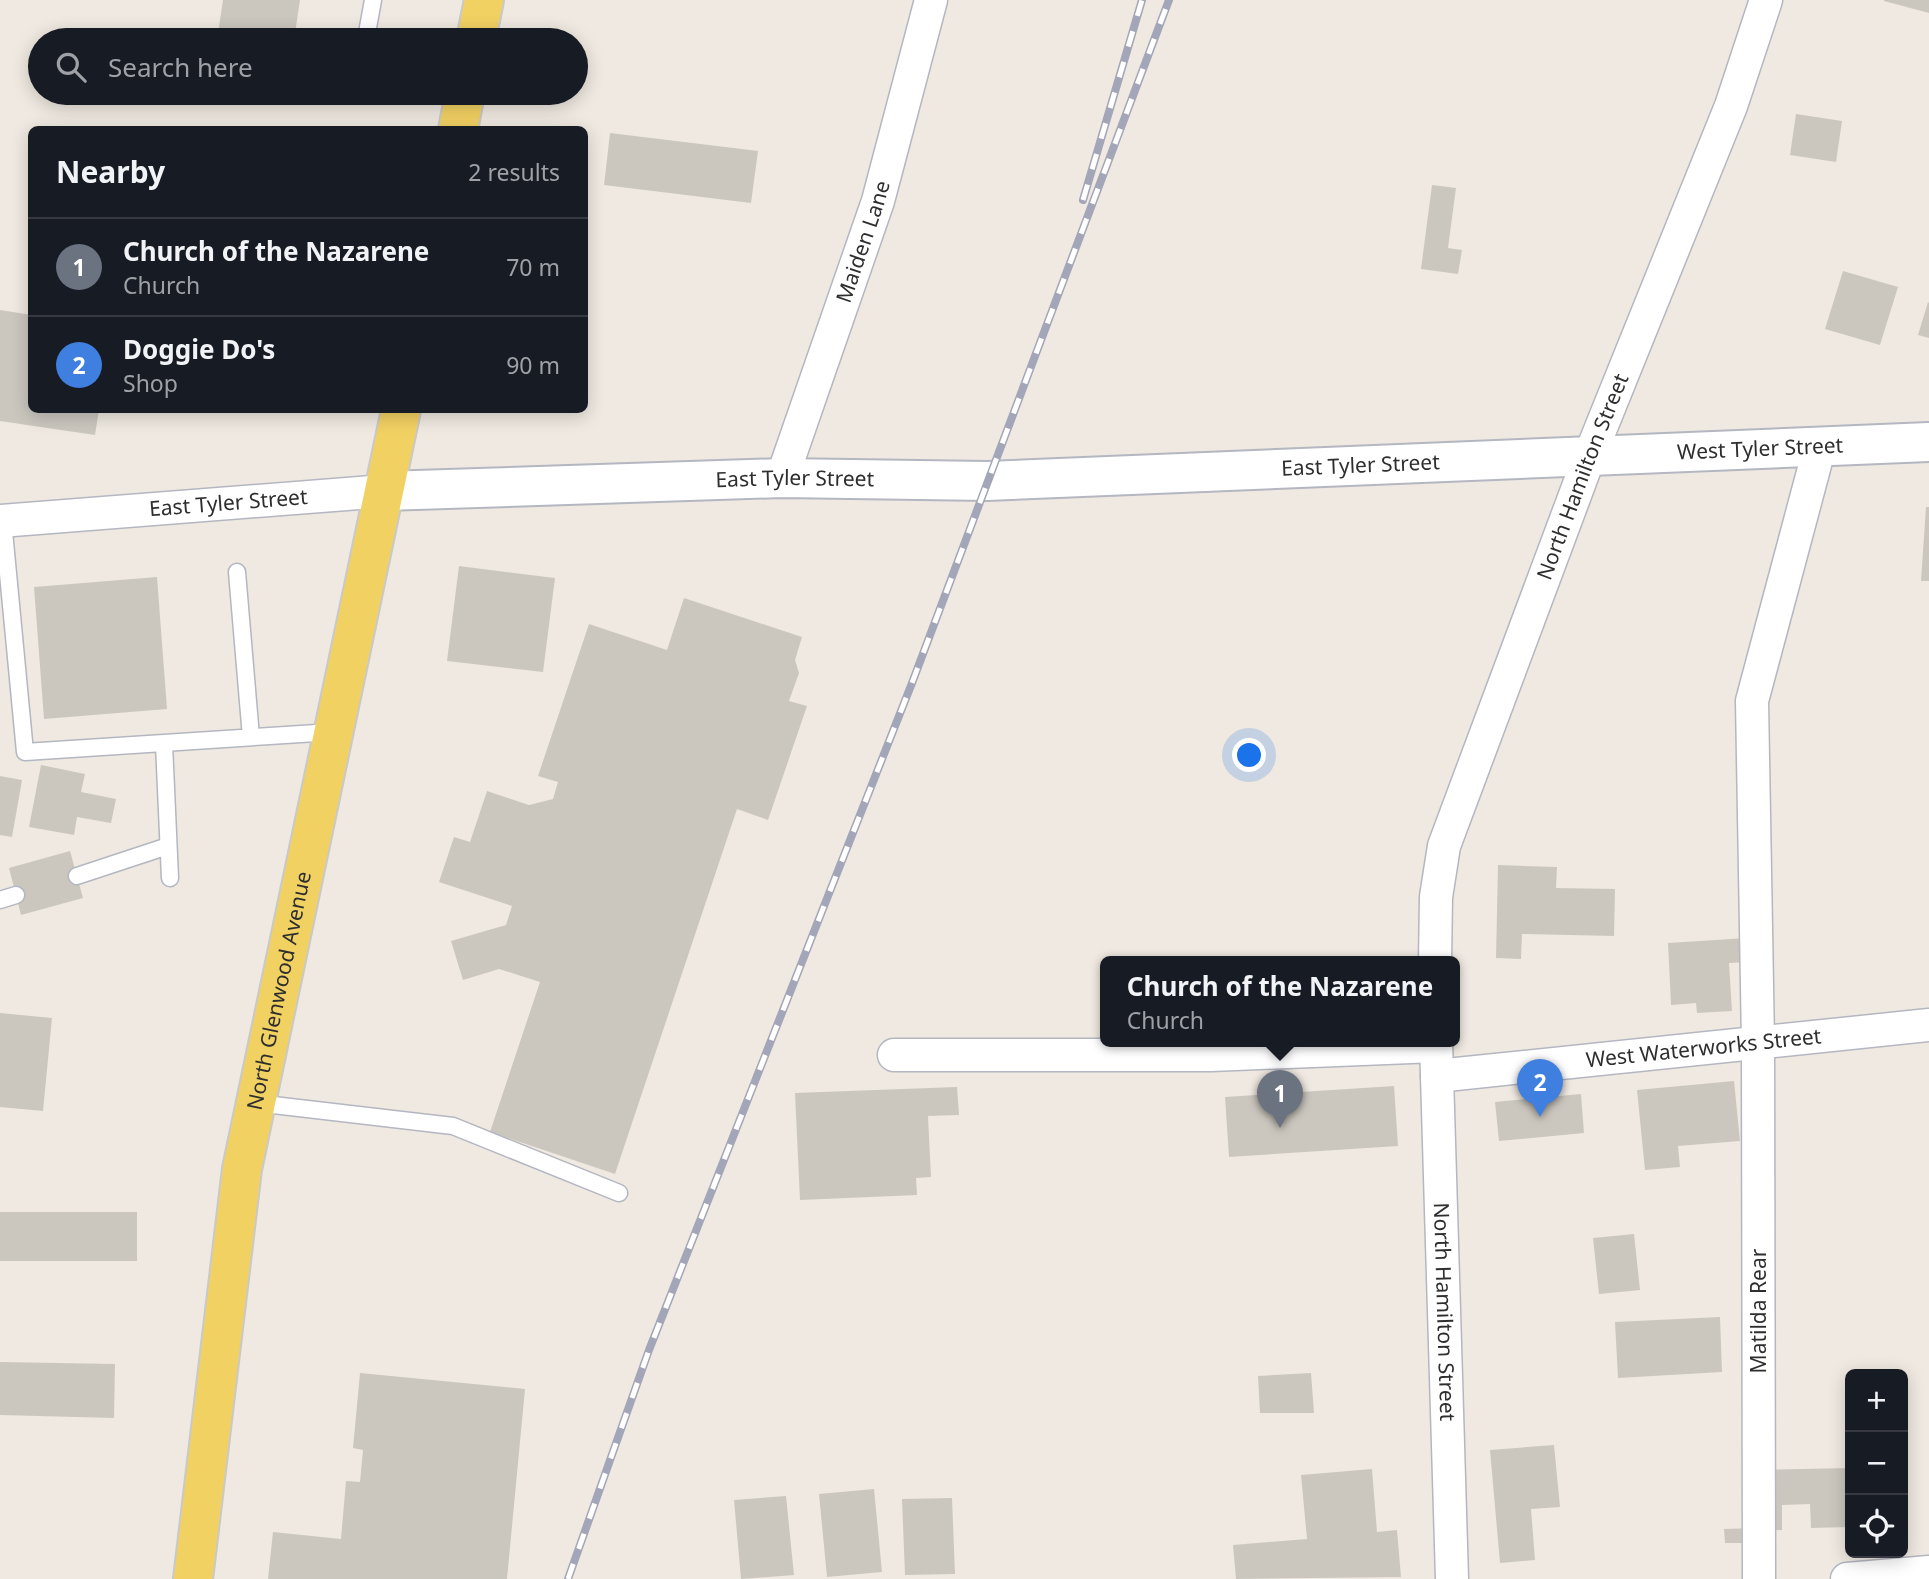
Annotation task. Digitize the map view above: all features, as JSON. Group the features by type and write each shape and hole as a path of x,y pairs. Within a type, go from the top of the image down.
{"main road":[{"path":"478,28 484,0"},
{"path":"459,126 463,105"},
{"name":"North Glenwood Avenue","path":"193,1579 242,1169 400,413"}],"street":[{"name":"Maiden Lane","path":"782,478 878,201 931,0"},
{"name":"North Hamilton Street","path":"1435,956 1436,897 1444,846 1590,455 1731,106 1766,0"},
{"name":"West Tyler Street","path":"1590,455 1929,442"},
{"name":"Matilda Rear","path":"1759,1579 1758,1043 1752,701 1820,446"},
{"name":"East Tyler Street","path":"1,521 385,491 782,478 986,481 1590,455"},
{"name":"West Waterworks Street","path":"894,1055 1436,1054 1758,1043 1929,1025"},
{"name":"North Hamilton Street","path":"1436,1054 1452,1579"},
{"path":"1847,1579 1929,1572"}],"lane":[{"path":"368,28 373,0"},
{"path":"1,521 25,752 332,732"},
{"path":"237,572 251,737"},
{"path":"164,744 170,878"},
{"path":"77,876 168,846"},
{"path":"256,1103 453,1126 620,1193"}],"building":[{"path":"223,0 300,0 296,28 219,28"},
{"path":"1929,0 1929,13 1884,1"},
{"path":"1796,114 1842,121 1836,162 1790,155"},
{"path":"610,133 758,151 751,203 604,185"},
{"path":"1432,185 1456,188 1448,248 1462,250 1458,274 1421,269"},
{"path":"1843,271 1898,287 1880,345 1825,329"},
{"path":"1929,303 1929,338 1918,335"},
{"path":"0,310 28,314 28,413 99,413 95,435 0,421"},
{"path":"1926,507 1929,507 1929,581 1921,581"},
{"path":"459,566 555,578 543,672 447,661"},
{"path":"157,577 167,709 44,719 34,587"},
{"path":"684,598 802,637 795,660 799,673 789,701 807,706 768,820 737,809 615,1174 490,1132 540,982 499,969 463,980 451,941 506,925 512,906 439,882 454,837 470,842 487,791 529,805 553,799 558,782 538,776 589,624 667,650"},
{"path":"41,765 85,774 81,792 116,799 111,823 77,817 74,835 29,827"},
{"path":"0,776 22,780 12,837 0,835"},
{"path":"70,851 83,898 21,915 9,868"},
{"path":"1498,865 1557,867 1556,888 1615,889 1614,936 1522,934 1521,959 1496,958"},
{"path":"1747,938 1749,962 1729,963 1732,1011 1697,1013 1696,1003 1671,1005 1668,943"},
{"path":"0,1013 52,1018 43,1111 0,1107"},
{"path":"1734,1081 1740,1141 1678,1146 1680,1167 1645,1170 1637,1090"},
{"path":"1394,1086 1398,1146 1229,1157 1225,1097"},
{"path":"957,1087 959,1115 928,1116 931,1177 916,1178 917,1195 800,1200 795,1093"},
{"path":"1581,1094 1584,1133 1499,1141 1495,1102"},
{"path":"0,1212 137,1212 137,1261 0,1261"},
{"path":"1634,1234 1640,1290 1599,1294 1593,1238"},
{"path":"1720,1317 1722,1372 1618,1378 1615,1322"},
{"path":"0,1362 115,1364 114,1418 0,1415"},
{"path":"360,1373 525,1389 507,1579 268,1579 273,1532 341,1539 346,1481 360,1482 363,1450 353,1448"},
{"path":"1311,1373 1314,1413 1260,1413 1258,1376"},
{"path":"1554,1445 1560,1507 1531,1509 1535,1560 1500,1563 1490,1450"},
{"path":"1845,1468 1845,1527 1811,1528 1810,1504 1782,1505 1782,1530 1748,1531 1748,1543 1725,1543 1724,1529 1757,1528 1755,1470"},
{"path":"1372,1469 1377,1532 1397,1530 1401,1577 1236,1579 1233,1545 1307,1539 1301,1475"},
{"path":"874,1489 882,1572 827,1577 819,1494"},
{"path":"786,1496 794,1575 741,1579 734,1500"},
{"path":"952,1498 955,1574 905,1575 902,1499"}],"railway":[{"path":"1083,200 1142,0"},
{"path":"568,1579 649,1350 912,683 1169,0"}],"place":[{"name":"Doggie Do's","path":"1540,1117"},
{"name":"Church of the Nazarene","path":"1280,1128"}]}
